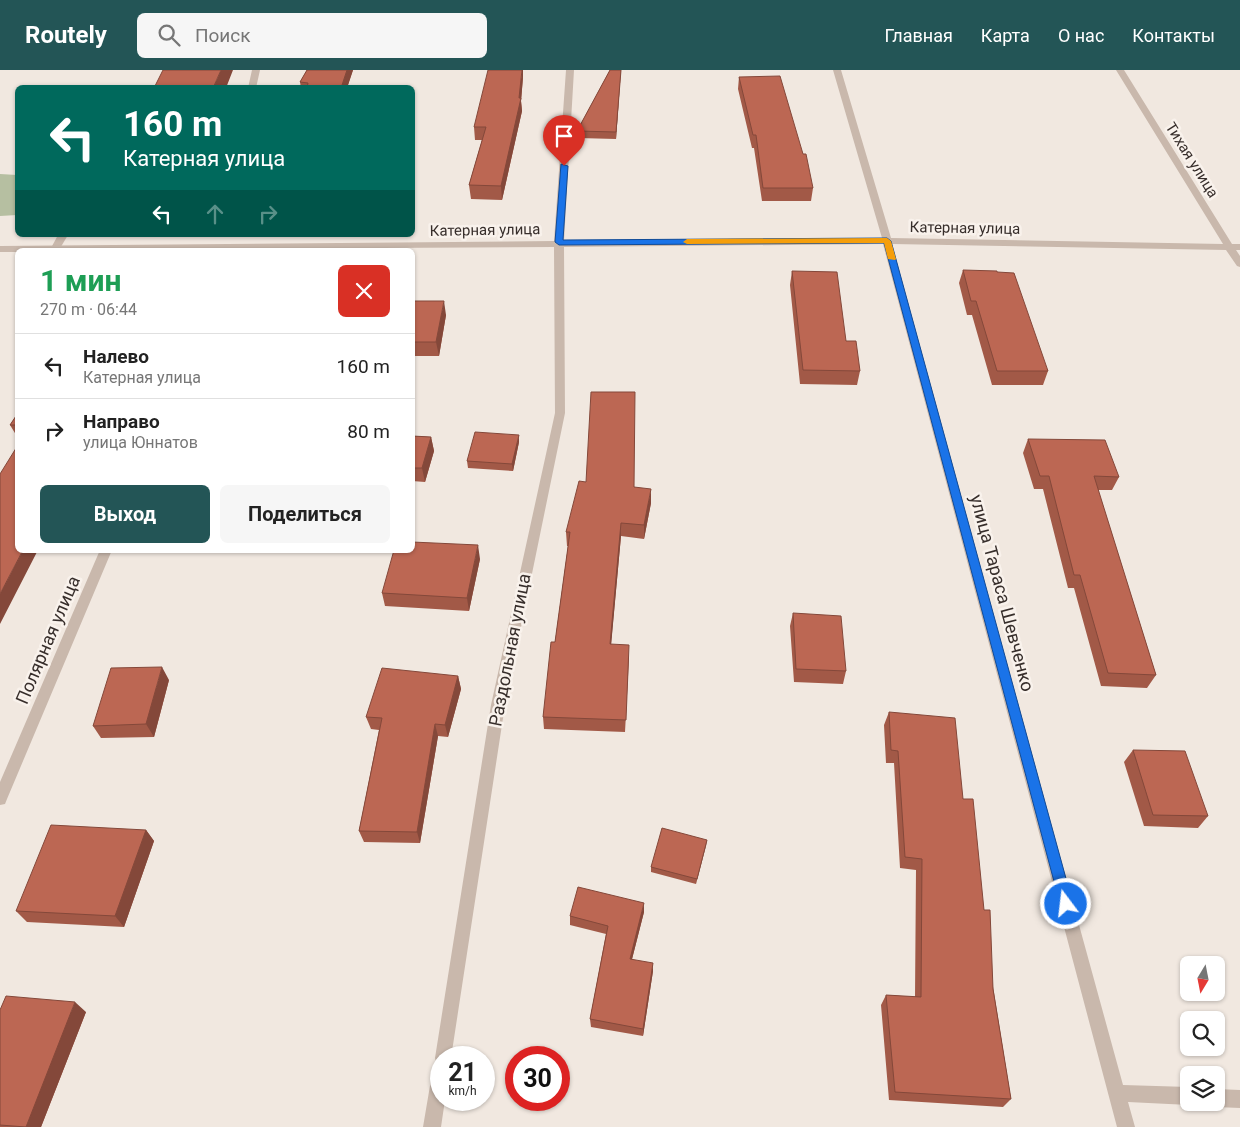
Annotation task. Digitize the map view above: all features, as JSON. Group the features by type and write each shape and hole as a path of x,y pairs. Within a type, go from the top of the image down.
{"street":[{"path":"253,85 256,70"},
{"name":"Раздольная улица","path":"445,1046 498,704 560,413 559,242 570,70"},
{"name":"улица Тараса Шевченко","path":"837,70 887,241 1126,1127"},
{"name":"Тихая улица","path":"1120,70 1240,264"},
{"path":"56,248 62,237"},
{"name":"Катерная улица","path":"0,248 216,248 559,242 887,241 1240,247"},
{"name":"Полярная улица","path":"0,799 105,553"},
{"path":"1118,1093 1180,1096"},
{"path":"1225,1098 1240,1099"},
{"path":"432,1127 434,1111"}],"green space":[{"path":"0,174 15,175 15,215 0,216"}],"building":[{"path":"163,70 221,70 214,85 156,85"},
{"path":"307,70 347,70 342,85 308,85 308,83 300,82"},
{"path":"488,70 522,70 519,98 521,98 501,186 469,185 486,127 474,127"},
{"path":"610,70 621,70 616,132 577,131"},
{"path":"780,76 803,154 806,154 813,188 763,188 756,135 753,135 739,77"},
{"path":"963,270 1014,273 1048,371 997,371 976,301 971,301"},
{"path":"792,271 837,272 846,341 856,341 860,371 803,370"},
{"path":"415,301 444,301 436,342 415,342"},
{"path":"591,392 635,392 634,487 651,489 644,525 621,523 610,644 629,645 626,720 543,717 551,642 555,642 570,532 566,532 579,481 586,482"},
{"path":"15,418 15,425 10,425"},
{"path":"475,432 519,435 512,464 467,461"},
{"path":"415,436 431,437 422,468 415,468"},
{"path":"1028,439 1105,440 1119,477 1094,476 1156,675 1108,673 1080,575 1074,575 1049,476 1040,476"},
{"path":"15,450 15,553 21,553 0,594 0,474"},
{"path":"415,542 478,545 467,598 382,593 393,553 415,553"},
{"path":"793,613 841,616 846,671 796,669"},
{"path":"162,667 146,724 93,726 111,668"},
{"path":"382,668 458,676 445,725 435,724 417,832 359,831 382,718 366,717"},
{"path":"889,712 955,718 963,799 973,799 984,910 990,910 993,989 1011,1099 895,1092 886,995 921,997 922,859 905,857 898,751 891,750"},
{"path":"1133,750 1185,751 1208,816 1153,815"},
{"path":"51,825 146,830 115,916 16,911"},
{"path":"662,828 707,840 697,879 651,867"},
{"path":"578,887 644,903 630,959 653,963 643,1029 590,1019 608,926 570,916"},
{"path":"6,996 75,1002 26,1127 0,1125 0,1010"}],"slow traffic":[{"path":"687,242 887,241 892,259"}],"route":[{"path":"564,166 559,242 887,241 1066,904"}]}
